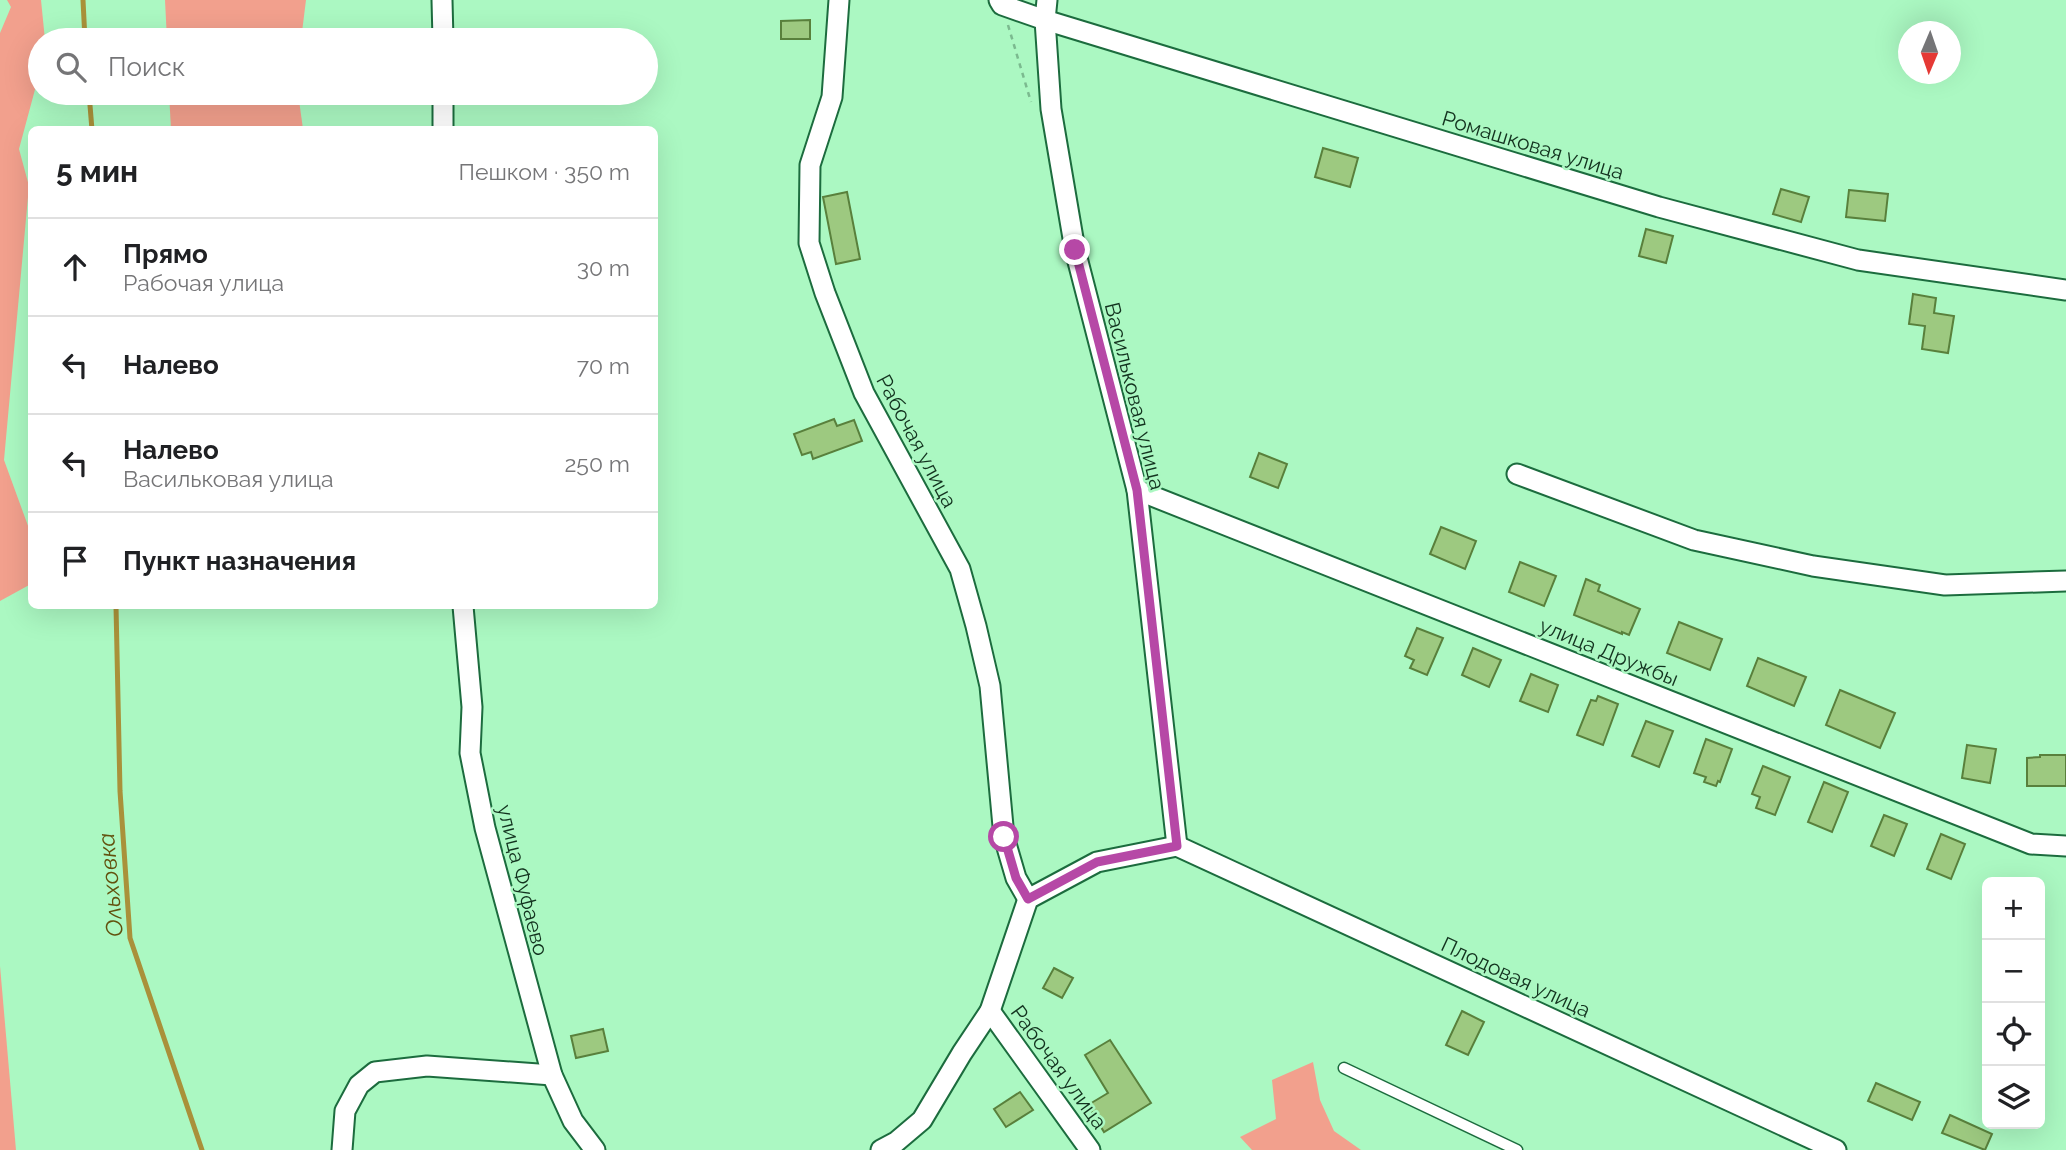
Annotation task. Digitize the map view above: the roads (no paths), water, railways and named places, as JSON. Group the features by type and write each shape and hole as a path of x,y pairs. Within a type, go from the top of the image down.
{"street":[{"path":"442,0 443,28"},
{"name":"Рабочая улица","path":"839,0 832,97 810,166 809,243 825,293 864,393 960,569 990,686 1004,837 1016,878 1028,899"},
{"name":"Ромашковая улица","path":"999,0 1002,5 1045,20 1659,207 1845,257 2066,290"},
{"name":"Васильковая улица","path":"1047,0 1045,20 1051,109 1075,250 1137,490 1177,846"},
{"path":"443,105 443,126"},
{"path":"1517,474 1694,540 1813,566 1945,585 2066,581"},
{"name":"улица Дружбы","path":"1137,490 2031,844 2066,846"},
{"name":"улица Фуфаево","path":"463,609 472,707 470,753 485,828 552,1075 573,1121 595,1150"},
{"path":"881,1150 897,1142 922,1120 990,1011 1028,899 1097,862 1177,846"},
{"name":"Плодовая улица","path":"1177,846 1836,1150"},
{"name":"Рабочая улица","path":"990,1011 1090,1150"},
{"path":"342,1150 345,1111 359,1084 375,1072 427,1066 552,1075"}],"lane":[{"path":"1344,1068 1517,1150"}],"waterway":[{"name":"Ольховка","path":"83,0 84,28"},
{"name":"Ольховка","path":"90,105 92,126"},
{"name":"Ольховка","path":"116,609 120,791 130,938 202,1150"}]}
